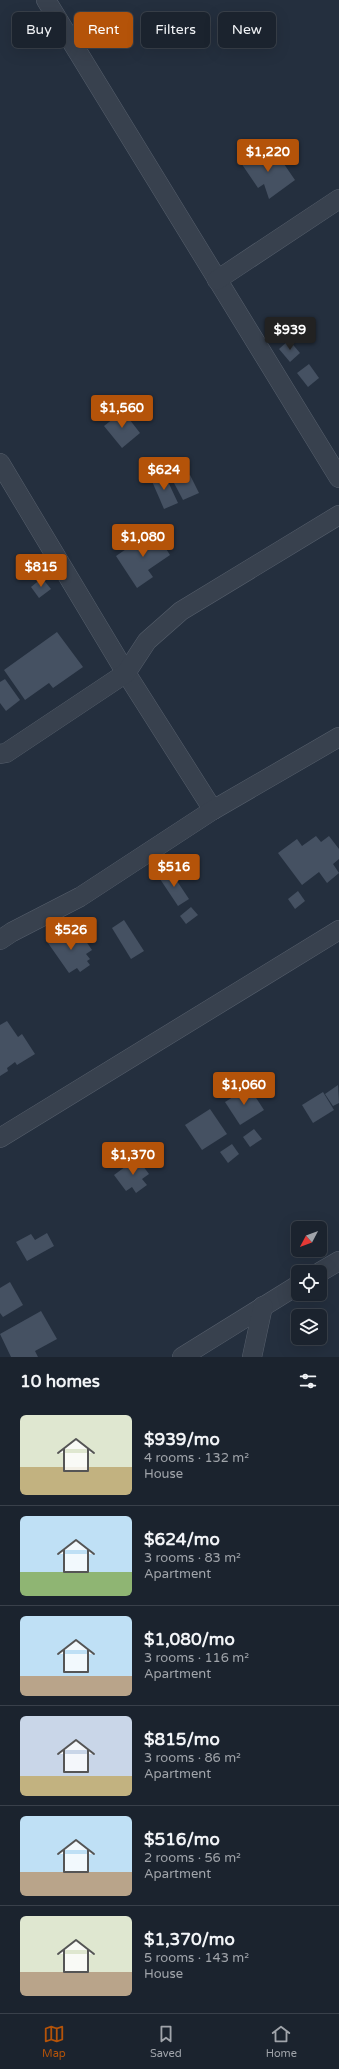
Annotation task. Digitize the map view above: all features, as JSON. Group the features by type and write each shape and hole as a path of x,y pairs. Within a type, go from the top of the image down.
{"street":[{"path":"46,0 339,478"},
{"path":"217,280 339,199"},
{"path":"0,463 126,673 213,810"},
{"path":"0,754 6,752 126,673 147,640 182,611 339,515"},
{"path":"4,933 80,897 213,810 339,737"},
{"path":"0,1138 339,930"},
{"path":"327,1268 339,1261"},
{"path":"182,1357 291,1290"},
{"path":"252,1357 263,1306"}],"building":[{"path":"259,151 264,158 275,151 295,180 269,199 264,184 258,188 241,163"},
{"path":"289,340 300,353 290,362 279,349"},
{"path":"309,364 319,378 308,387 297,373"},
{"path":"123,411 140,433 122,448 104,426"},
{"path":"164,473 178,503 164,509 151,479"},
{"path":"190,475 199,493 183,500 174,483"},
{"path":"154,530 170,555 148,570 153,577 137,588 116,556"},
{"path":"42,578 51,589 39,598 31,587"},
{"path":"57,632 83,667 53,688 49,683 25,700 4,670"},
{"path":"5,679 20,700 6,711 0,703 0,682"},
{"path":"316,836 321,842 329,836 339,849 339,859 333,864 339,873 327,883 319,872 302,885 278,853 297,839 302,846"},
{"path":"169,869 189,899 178,906 158,876"},
{"path":"298,891 305,901 295,909 288,899"},
{"path":"191,907 198,915 186,924 180,916"},
{"path":"124,920 144,951 131,959 112,928"},
{"path":"69,928 76,938 81,934 92,950 86,954 90,959 87,961 90,965 80,972 77,968 69,973 48,943"},
{"path":"7,1021 18,1037 22,1034 35,1054 17,1065 15,1062 7,1068 8,1071 0,1076 0,1025"},
{"path":"338,1085 339,1103 333,1106 325,1094"},
{"path":"249,1087 264,1110 240,1125 225,1102"},
{"path":"323,1092 334,1110 313,1123 302,1105"},
{"path":"210,1109 227,1134 202,1150 185,1125"},
{"path":"254,1129 262,1139 250,1147 243,1137"},
{"path":"232,1144 239,1154 228,1163 220,1152"},
{"path":"137,1158 149,1174 142,1179 147,1185 136,1193 132,1187 126,1191 114,1175"},
{"path":"47,1233 54,1246 27,1261 16,1242 31,1234 35,1240"},
{"path":"10,1282 23,1305 3,1317 0,1313 0,1288"},
{"path":"41,1311 57,1339 35,1351 38,1357 11,1357 0,1334"}]}
